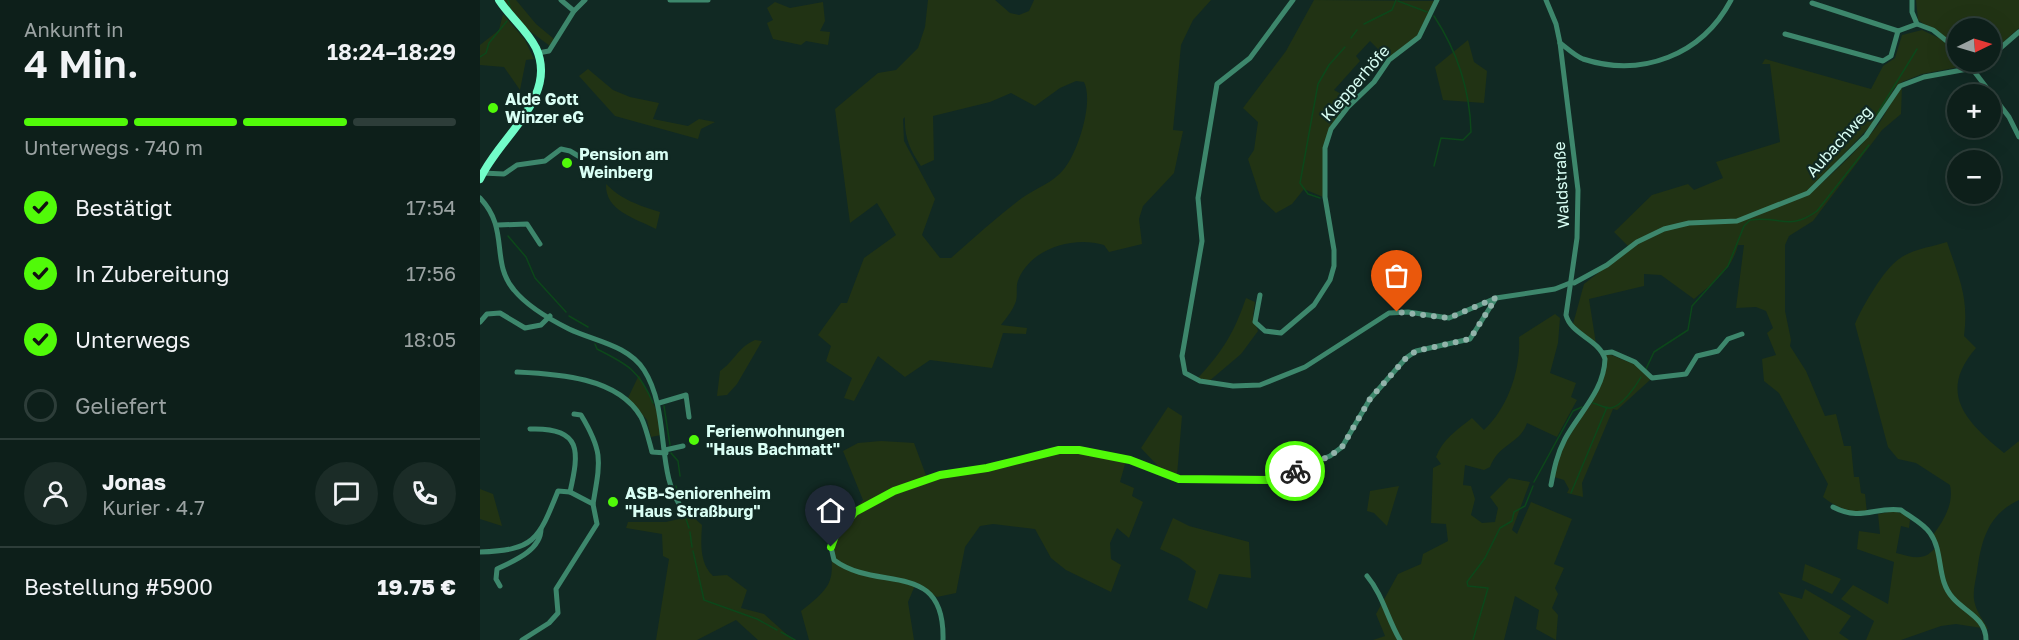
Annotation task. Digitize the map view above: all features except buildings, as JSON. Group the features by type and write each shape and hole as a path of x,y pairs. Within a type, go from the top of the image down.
{"main road":[{"path":"481,176 534,100 540,76 538,53 531,39 499,0"}],"street":[{"path":"561,0 574,11"},
{"path":"538,53 549,51 574,11 585,0"},
{"path":"670,0 708,0"},
{"path":"1293,0 1250,58 1217,84 1198,198 1202,241 1182,356 1185,373 1200,381 1253,387 1305,367 1389,313 1408,312 1449,318 1496,298 1555,289 1572,283"},
{"name":"Klepperhöfe","path":"1260,295 1255,322 1265,331 1281,333 1314,305 1330,280 1334,250 1325,198 1327,137 1337,120 1374,82 1389,60 1419,37 1437,0"},
{"name":"Waldstraße","path":"1546,0 1556,24 1560,43 1578,190 1577,238 1567,319 1603,353"},
{"path":"1560,43 1581,58 1621,67 1650,64 1674,57 1703,38 1731,0"},
{"path":"1912,0 1912,12 1917,24"},
{"path":"1812,3 1898,31 1917,24 1933,30 1947,41"},
{"path":"1785,34 1883,61 1891,56 1898,31"},
{"path":"2001,48 2019,32"},
{"name":"Aubachweg","path":"1572,283 1606,265 1637,242 1664,229 1689,223 1737,221 1808,193 1866,136 1900,86 1924,77 1951,72"},
{"path":"1976,72 2009,117 2019,137"},
{"path":"481,176 504,174 517,165 545,161 561,149 580,157"},
{"path":"480,198 498,225 501,263 506,277 525,300 570,330 624,352 643,368 658,403 673,492 684,509"},
{"path":"498,225 527,224 540,244"},
{"path":"943,640 940,606 924,588 912,582 847,570 834,560 831,547 836,533 855,512 894,491 940,475 987,468 1059,450 1079,450 1130,460 1179,479 1270,480 1330,456 1342,447 1370,399 1400,363 1416,351 1470,339 1496,298"},
{"path":"480,322 487,314 500,313 525,328 541,325 550,316"},
{"path":"1551,485 1554,465 1564,440 1600,382 1604,366 1603,353 1611,352 1635,362 1652,378 1659,379 1686,374 1697,356 1718,351 1728,339 1742,334"},
{"path":"517,372 564,376 609,388 634,408 642,418 652,452 665,452 683,446"},
{"path":"658,403 686,395 689,417"},
{"path":"522,640 549,623 558,613 556,589 597,524 593,504 599,456 598,444 581,415 574,414"},
{"path":"530,429 560,434 570,438 576,446 577,461 570,492"},
{"path":"480,552 513,550 536,536 558,491 570,492 593,504"},
{"path":"1833,507 1849,513 1868,514 1901,510 1920,523 1930,532 1936,545 1946,588 1953,598 1979,619 1986,633 1986,640"},
{"path":"500,586 496,579 497,569 533,548 542,536 542,527"},
{"path":"1367,576 1380,593 1386,617 1400,640"}],"green space":[{"path":"503,0 516,0 536,24 554,39 550,46 527,29"},
{"path":"928,0 995,0 1010,13 1019,15 1029,11 1034,0 1211,0 1193,20 1181,45 1173,130 1183,131 1174,173 1143,206 1139,219 1142,244 1109,252 1104,245 1080,242 1056,246 1044,252 1025,267 1017,284 1016,301 1001,325 1027,328 1026,334 1003,333 992,368 930,360 905,377 878,356 854,401 844,398 852,378 826,361 831,346 818,335 841,303 847,303 864,258 896,235 877,203 850,223 835,109 878,73 896,70 918,48 925,27","holes":["1076,81 1084,82 1087,91 1086,114 1079,139 1064,169 1055,178 1013,205 951,258 940,258 922,235 935,199 904,141 903,119 905,117 908,143 921,166 934,160 933,116 990,102 1011,93 1035,106 1060,88"]},
{"path":"1314,0 1434,1 1417,37 1388,59 1370,41 1356,56 1360,61 1334,90 1352,100 1329,128 1323,197 1304,189 1292,204 1276,213 1261,199 1248,159 1254,150 1258,122 1243,108 1286,51"},
{"path":"1916,0 2019,0 2019,28 2001,44 2001,18 1947,18 1947,40 1918,20"},
{"path":"775,2 790,8 823,2 825,21 820,31 830,32 828,45 806,41 801,45 773,39 767,23 773,20 767,8"},
{"path":"503,14 525,40 534,59 526,60 520,90 504,67 480,65 480,45 499,30"},
{"path":"1922,30 1941,39 1947,45 1947,69 1922,74 1902,82 1894,89 1877,119 1803,197 1832,174 1866,140 1902,86 1901,114 1882,130 1813,221 1789,236 1785,245 1785,311 1791,340 1790,346 1806,371 1825,416 1836,414 1844,446 1851,446 1854,477 1859,477 1861,493 1865,494 1867,513 1838,507 1823,497 1828,484 1779,393 1764,381 1762,359 1776,355 1767,333 1773,328 1766,311 1756,307 1736,308 1744,245 1738,245 1726,269 1694,299 1661,275 1644,274 1644,286 1589,299 1596,344 1573,324 1584,284 1630,248 1614,232 1652,195 1688,184 1694,190 1723,178 1716,162 1780,142 1770,64 1762,64 1765,59 1871,89 1883,66 1895,58 1902,35"},
{"path":"1468,40 1474,62 1487,71 1484,103 1443,100 1435,67"},
{"path":"588,69 613,90 630,97 659,103 653,119 688,126 699,119 715,122 701,129 698,139 615,116 579,76"},
{"path":"606,184 624,198 660,212 656,229 616,207 610,201"},
{"path":"1947,242 1964,299 1964,336 1976,348 1964,364 1959,379 1958,393 1961,406 1978,430 2004,453 2019,441 2019,500 2008,506 1993,521 1981,550 1974,596 1977,611 1988,629 1956,624 1941,626 1901,640 1866,640 1874,621 1841,599 1853,585 1888,604 1894,562 1857,549 1859,531 1880,534 1878,514 1899,512 1910,520 1909,528 1901,526 1896,553 1914,557 1929,554 1938,544 1933,535 1947,512 1951,492 1950,485 1916,463 1898,459 1888,447 1855,324 1874,289 1893,264 1910,253"},
{"path":"1246,298 1255,302 1253,316 1258,331 1241,354 1208,382 1198,378 1227,341"},
{"path":"1555,314 1560,318 1558,343 1550,373 1576,383 1571,397 1577,400 1557,437 1527,423 1520,435 1499,453 1490,467 1484,470 1465,465 1463,485 1471,486 1475,499 1471,515 1482,523 1495,522 1498,508 1490,497 1509,478 1530,482 1512,530 1517,534 1531,502 1572,519 1554,564 1564,568 1555,588 1558,594 1552,608 1558,615 1556,640 1536,629 1539,610 1515,596 1504,640 1373,640 1385,636 1376,614 1398,574 1421,564 1423,554 1448,541 1446,524 1431,523 1433,468 1441,464 1436,457 1442,445 1472,418 1484,430 1492,421 1506,399 1515,375 1519,337"},
{"path":"755,340 762,341 737,384 727,395 717,396 720,371 744,347"},
{"path":"1609,354 1636,365 1651,379 1617,410 1613,409 1582,483 1583,497 1567,493 1569,489 1564,480 1554,477 1561,450 1601,382 1605,356"},
{"path":"639,375 658,413 661,435 651,437 647,420 628,398"},
{"path":"1168,407 1182,416 1177,475 1158,466 1141,448"},
{"path":"881,441 914,443 927,478 1063,451 1127,457 1120,482 1134,488 1132,496 1143,502 1129,538 1117,528 1110,543 1111,559 1121,565 1111,592 1066,570 1051,558 1035,529 993,524 980,526 965,547 956,593 937,597 916,583 908,602 914,640 809,640 801,611 821,594 830,580 832,562 830,536 863,500 843,451 858,443"},
{"path":"1399,486 1387,526 1374,513 1367,511 1370,491"},
{"path":"480,489 493,494 502,526 480,519"},
{"path":"692,516 702,525 702,552 708,571 713,576 727,575 747,590 741,608 764,614 793,640 758,640 736,620 697,640 656,640 669,559 663,556 662,534 626,528 628,522 666,522"},
{"path":"1173,518 1189,526 1249,542 1251,578 1219,574 1207,609 1188,600 1196,571 1179,558 1160,549"},
{"path":"1805,564 1841,579 1832,594 1802,580"},
{"path":"1805,589 1851,616 1839,633 1849,640 1809,640 1778,592 1802,599"}],"waterway":[{"path":"508,0 510,7"},
{"path":"1364,24 1392,10 1396,0"},
{"path":"1398,1 1427,12"},
{"path":"1434,16 1461,71 1468,101 1471,132 1463,140 1441,138 1434,166"},
{"path":"480,57 486,53 489,43 507,21"},
{"path":"1351,38 1357,30"},
{"path":"1320,198 1308,194 1300,183 1318,84 1329,65 1345,47"},
{"path":"1877,114 1917,49"},
{"path":"1646,369 1654,352 1688,330 1692,306 1728,266 1744,226 1750,220 1760,219 1799,221 1817,211 1869,145"},
{"path":"508,236 526,257 535,278 566,312"},
{"path":"569,316 588,327"},
{"path":"595,344 597,349 624,364 637,375 653,403"},
{"path":"1593,403 1607,408 1620,404 1641,377"},
{"path":"664,406 670,445"},
{"path":"1534,482 1573,411 1582,407"},
{"path":"1571,493 1607,407"},
{"path":"671,453 678,461 680,476"},
{"path":"676,486 679,498"},
{"path":"1473,640 1488,588 1468,586 1467,582 1485,558 1500,528 1512,521 1514,512 1525,506 1533,486"},
{"path":"684,513 689,528"},
{"path":"690,532 692,547"},
{"path":"693,551 704,600 757,619 777,630"},
{"path":"781,632 795,640"}],"way so far":[{"path":"1295,471 1330,456 1342,447 1370,399 1406,358 1416,351 1465,342 1470,339 1496,298 1461,315 1449,318 1438,319 1408,312 1397,312"}],"place":[{"name":"Alde Gott Winzer eG","path":"493,108"},
{"name":"Pension am Weinberg","path":"567,163"},
{"name":"Ferienwohnungen \"Haus Bachmatt\"","path":"694,440"},
{"name":"ASB-Seniorenheim \"Haus Straßburg\"","path":"613,502"}],"route":[{"path":"831,547 836,533 855,512 894,491 940,475 987,468 1059,450 1079,450 1130,460 1179,479 1270,480 1295,471"}]}
